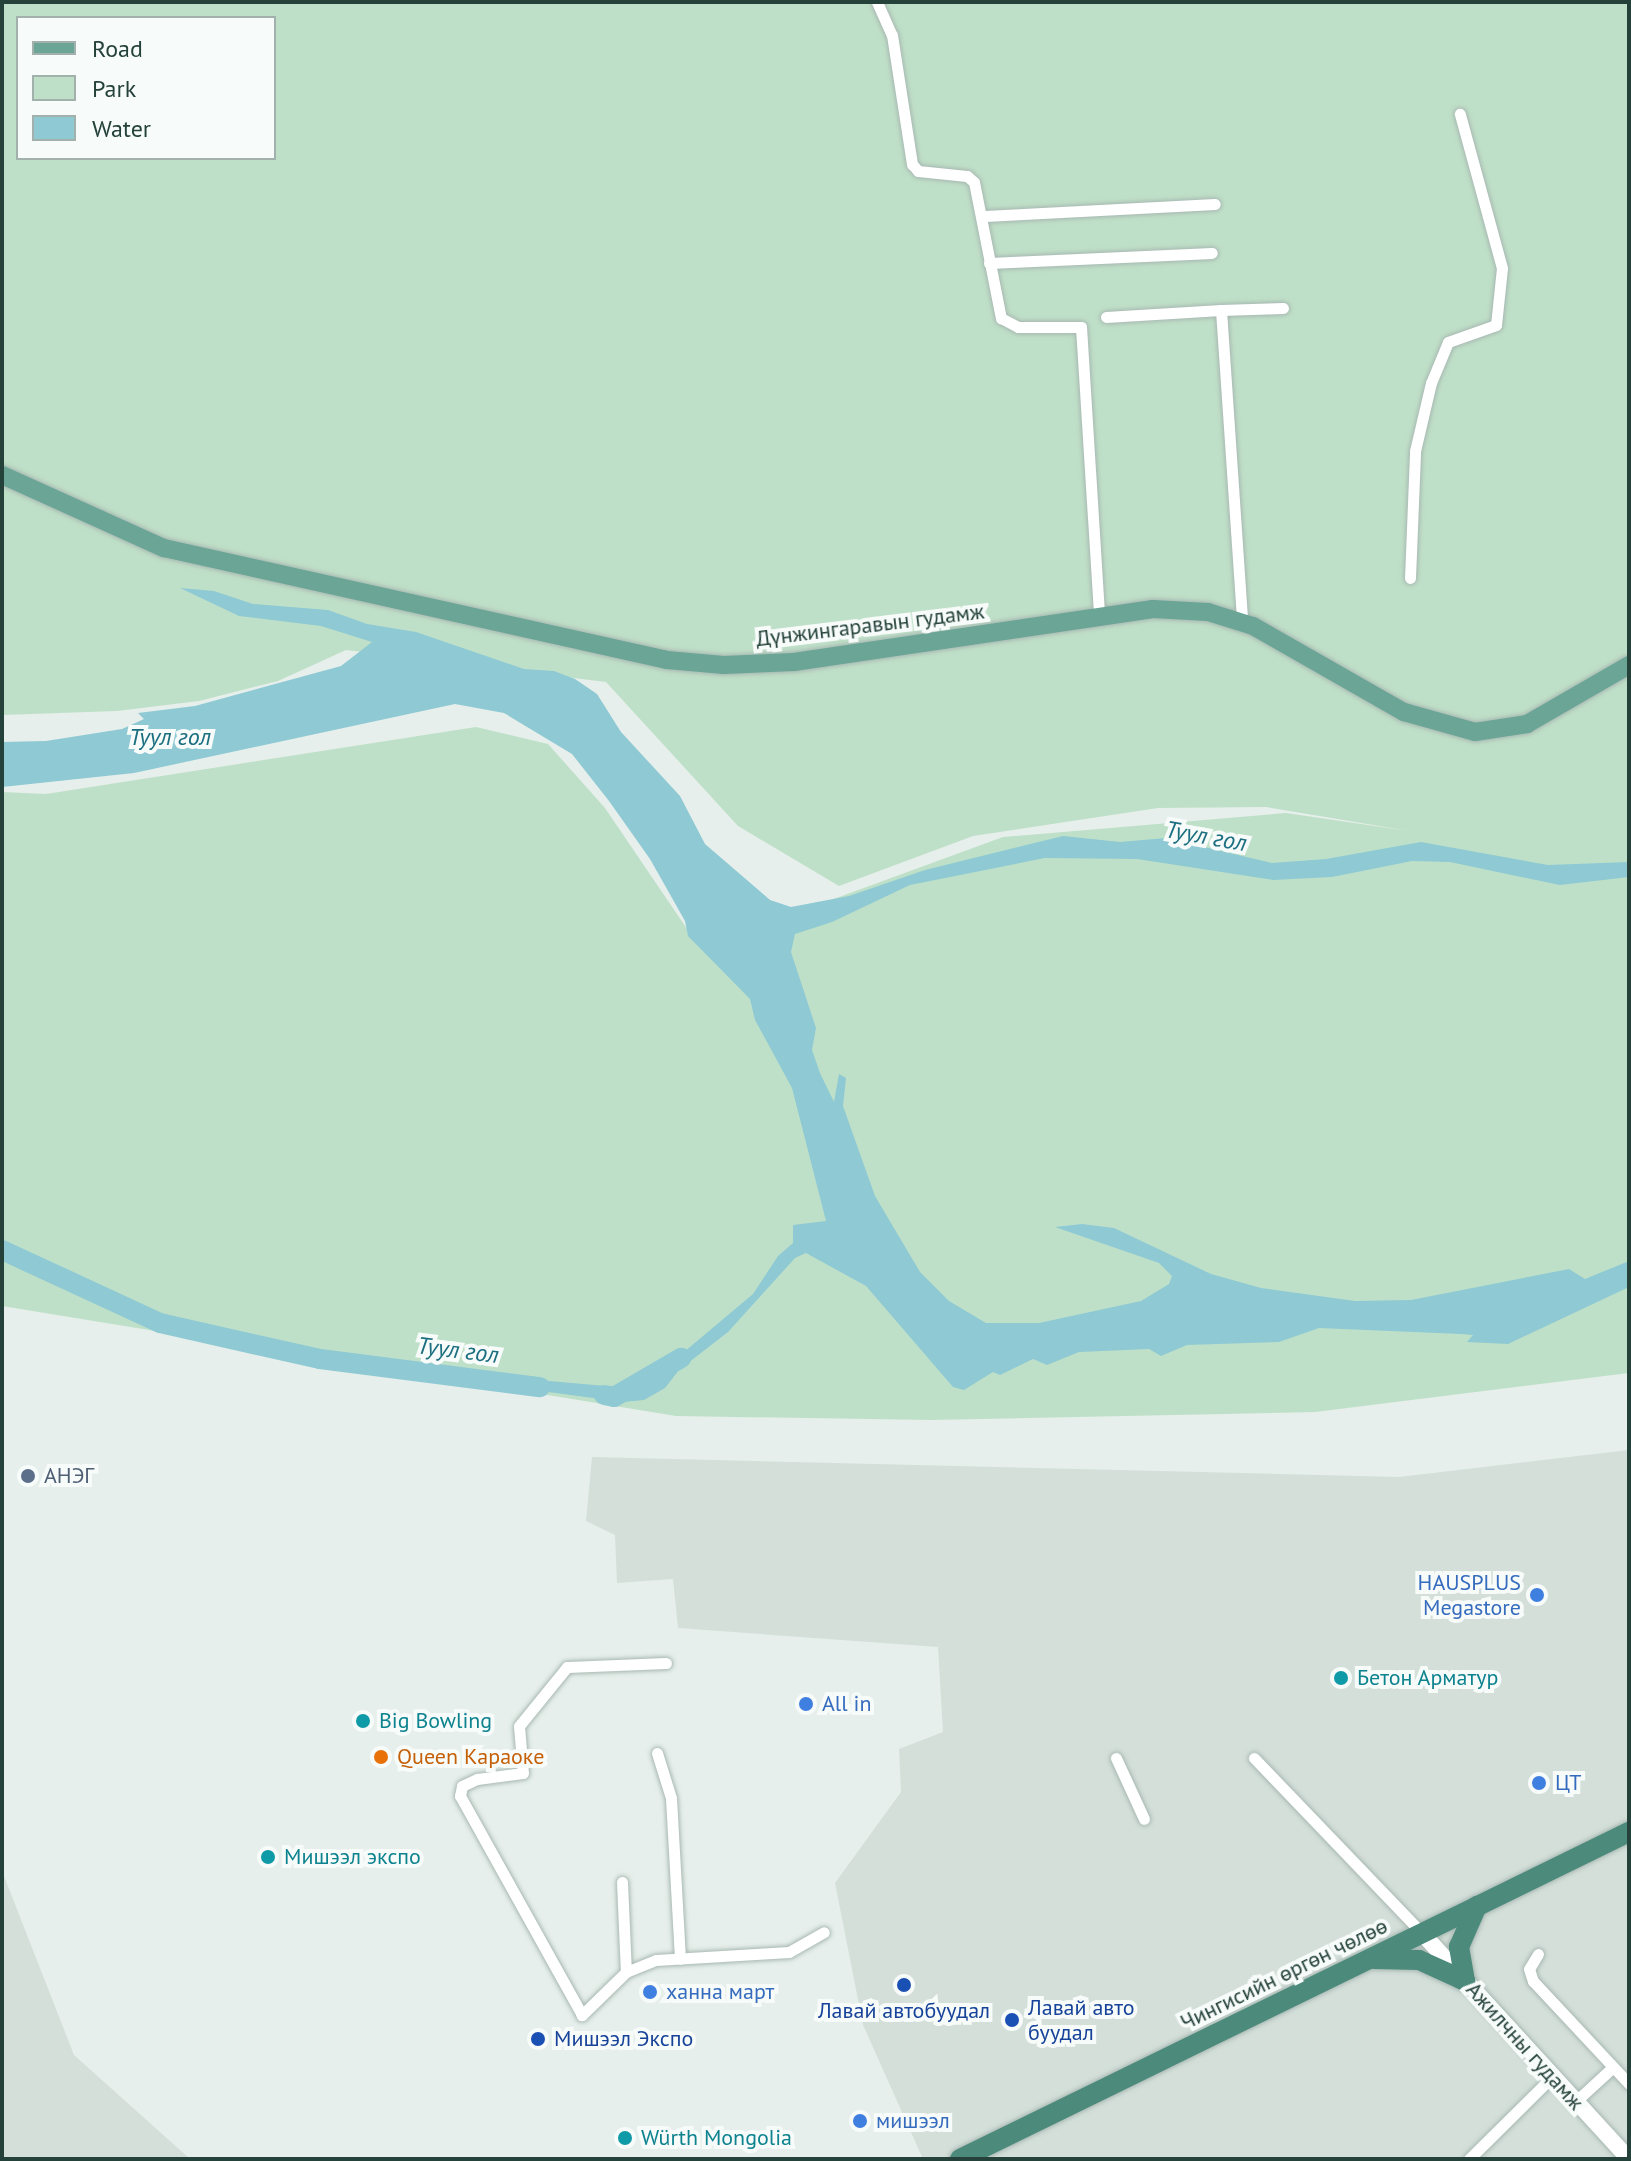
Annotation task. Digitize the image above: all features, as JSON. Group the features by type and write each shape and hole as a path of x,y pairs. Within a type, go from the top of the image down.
{"highway":[{"name":"Чингисийн өргөн чөлөө","path":"960,2159 1629,1832"},
{"path":"1465,1981 1459,1947 1478,1905"},
{"path":"1366,1960 1419,1960 1465,1981"}],"main road":[{"name":"Дүнжингаравын гудамж","path":"2,475 164,548 667,660 724,665 794,662 1099,617 1181,610 1242,621 1404,712 1459,731 1491,732 1527,724 1629,665"},
{"name":"Ажилчны гудамж","path":"1421,1932 1629,2159"}],"street":[{"path":"877,2 892,35 912,164 918,171 967,176 974,182 985,216 996,311 1007,324 1081,327 1084,336 1099,617"},
{"path":"1410,578 1415,451 1431,383 1448,342 1496,325 1502,268 1460,114"},
{"path":"985,216 1215,204"},
{"path":"989,263 1212,253"},
{"path":"1106,317 1283,308"},
{"path":"1221,310 1242,621"},
{"path":"666,1663 567,1667 519,1726 523,1773 477,1779 462,1786 460,1796 582,2015 626,1972 642,1963 789,1952 824,1932"},
{"path":"657,1753 671,1798 680,1959"},
{"path":"1116,1758 1144,1819"},
{"path":"1254,1758 1421,1932"},
{"path":"622,1882 626,1972"},
{"path":"1538,1954 1529,1969 1533,1981 1629,2084"},
{"path":"1575,2102 1612,2068"},
{"path":"1469,2159 1552,2077"}],"shaded area":[{"path":"1629,1450 1629,2159 923,2159 863,2025 835,1883 901,1792 899,1749 943,1732 938,1647 678,1628 673,1579 617,1583 615,1535 586,1521 592,1457 1399,1477"},
{"path":"2,1871 74,2055 190,2159 2,2159"}],"green space":[{"path":"2,2 1629,2 1629,1373 1315,1412 931,1420 676,1416 2,1306 2,792 46,794 476,727 548,744 605,808 700,948 1003,837 1286,813 1409,831 1266,807 1158,808 973,836 839,886 738,826 606,682 346,650 278,681 199,701 117,711 2,715"}],"water":[{"path":"180,588 214,591 253,604 328,610 367,624 416,632 524,669 554,671 575,679 597,694 621,732 680,796 705,844 770,900 791,907 849,896 925,870 1063,836 1120,842 1166,838 1272,863 1326,859 1421,842 1548,865 1629,862 1629,877 1560,885 1450,862 1412,861 1332,877 1273,880 1137,859 1045,858 910,885 832,922 795,934 791,952 816,1028 812,1050 834,1102 839,1074 846,1078 843,1106 875,1196 920,1272 949,1301 986,1323 1039,1323 1141,1301 1169,1284 1172,1276 1159,1263 1055,1227 1082,1224 1114,1228 1211,1274 1261,1288 1355,1301 1411,1300 1569,1269 1585,1279 1629,1261 1629,1287 1508,1344 1467,1342 1473,1335 1319,1328 1279,1342 1187,1345 1161,1356 1149,1349 1079,1352 1047,1365 1033,1359 1000,1375 993,1372 964,1390 953,1387 866,1286 806,1253 795,1258 728,1332 679,1370 665,1388 644,1400 623,1402 511,1387 515,1378 640,1389 753,1294 778,1256 793,1243 793,1225 826,1221 792,1088 755,1020 750,999 688,936 685,921 650,859 609,801 572,754 504,713 455,704 134,773 2,787 2,742 46,741 122,729 144,719 138,713 195,706 341,666 372,642 321,626 239,616"}],"waterway":[{"name":"Туул гол","path":"2,1250 160,1323 320,1359 540,1387"},
{"name":"Туул гол","path":"604,1395 614,1397 681,1358"}],"place":[{"name":"АНЭГ","path":"28,1476"},
{"name":"HAUSPLUS Megastore","path":"1537,1595"},
{"name":"Бетон Арматур","path":"1341,1678"},
{"name":"All in","path":"806,1704"},
{"name":"Big Bowling","path":"363,1721"},
{"name":"Queen Караоке","path":"381,1757"},
{"name":"ЦТ","path":"1539,1783"},
{"name":"Мишээл экспо","path":"268,1857"},
{"name":"Лавай автобуудал","path":"904,1985"},
{"name":"ханна март","path":"650,1992"},
{"name":"Лавай авто буудал","path":"1012,2020"},
{"name":"Мишээл Экспо","path":"538,2039"},
{"name":"мишээл","path":"860,2121"},
{"name":"Würth Mongolia","path":"625,2138"}]}
